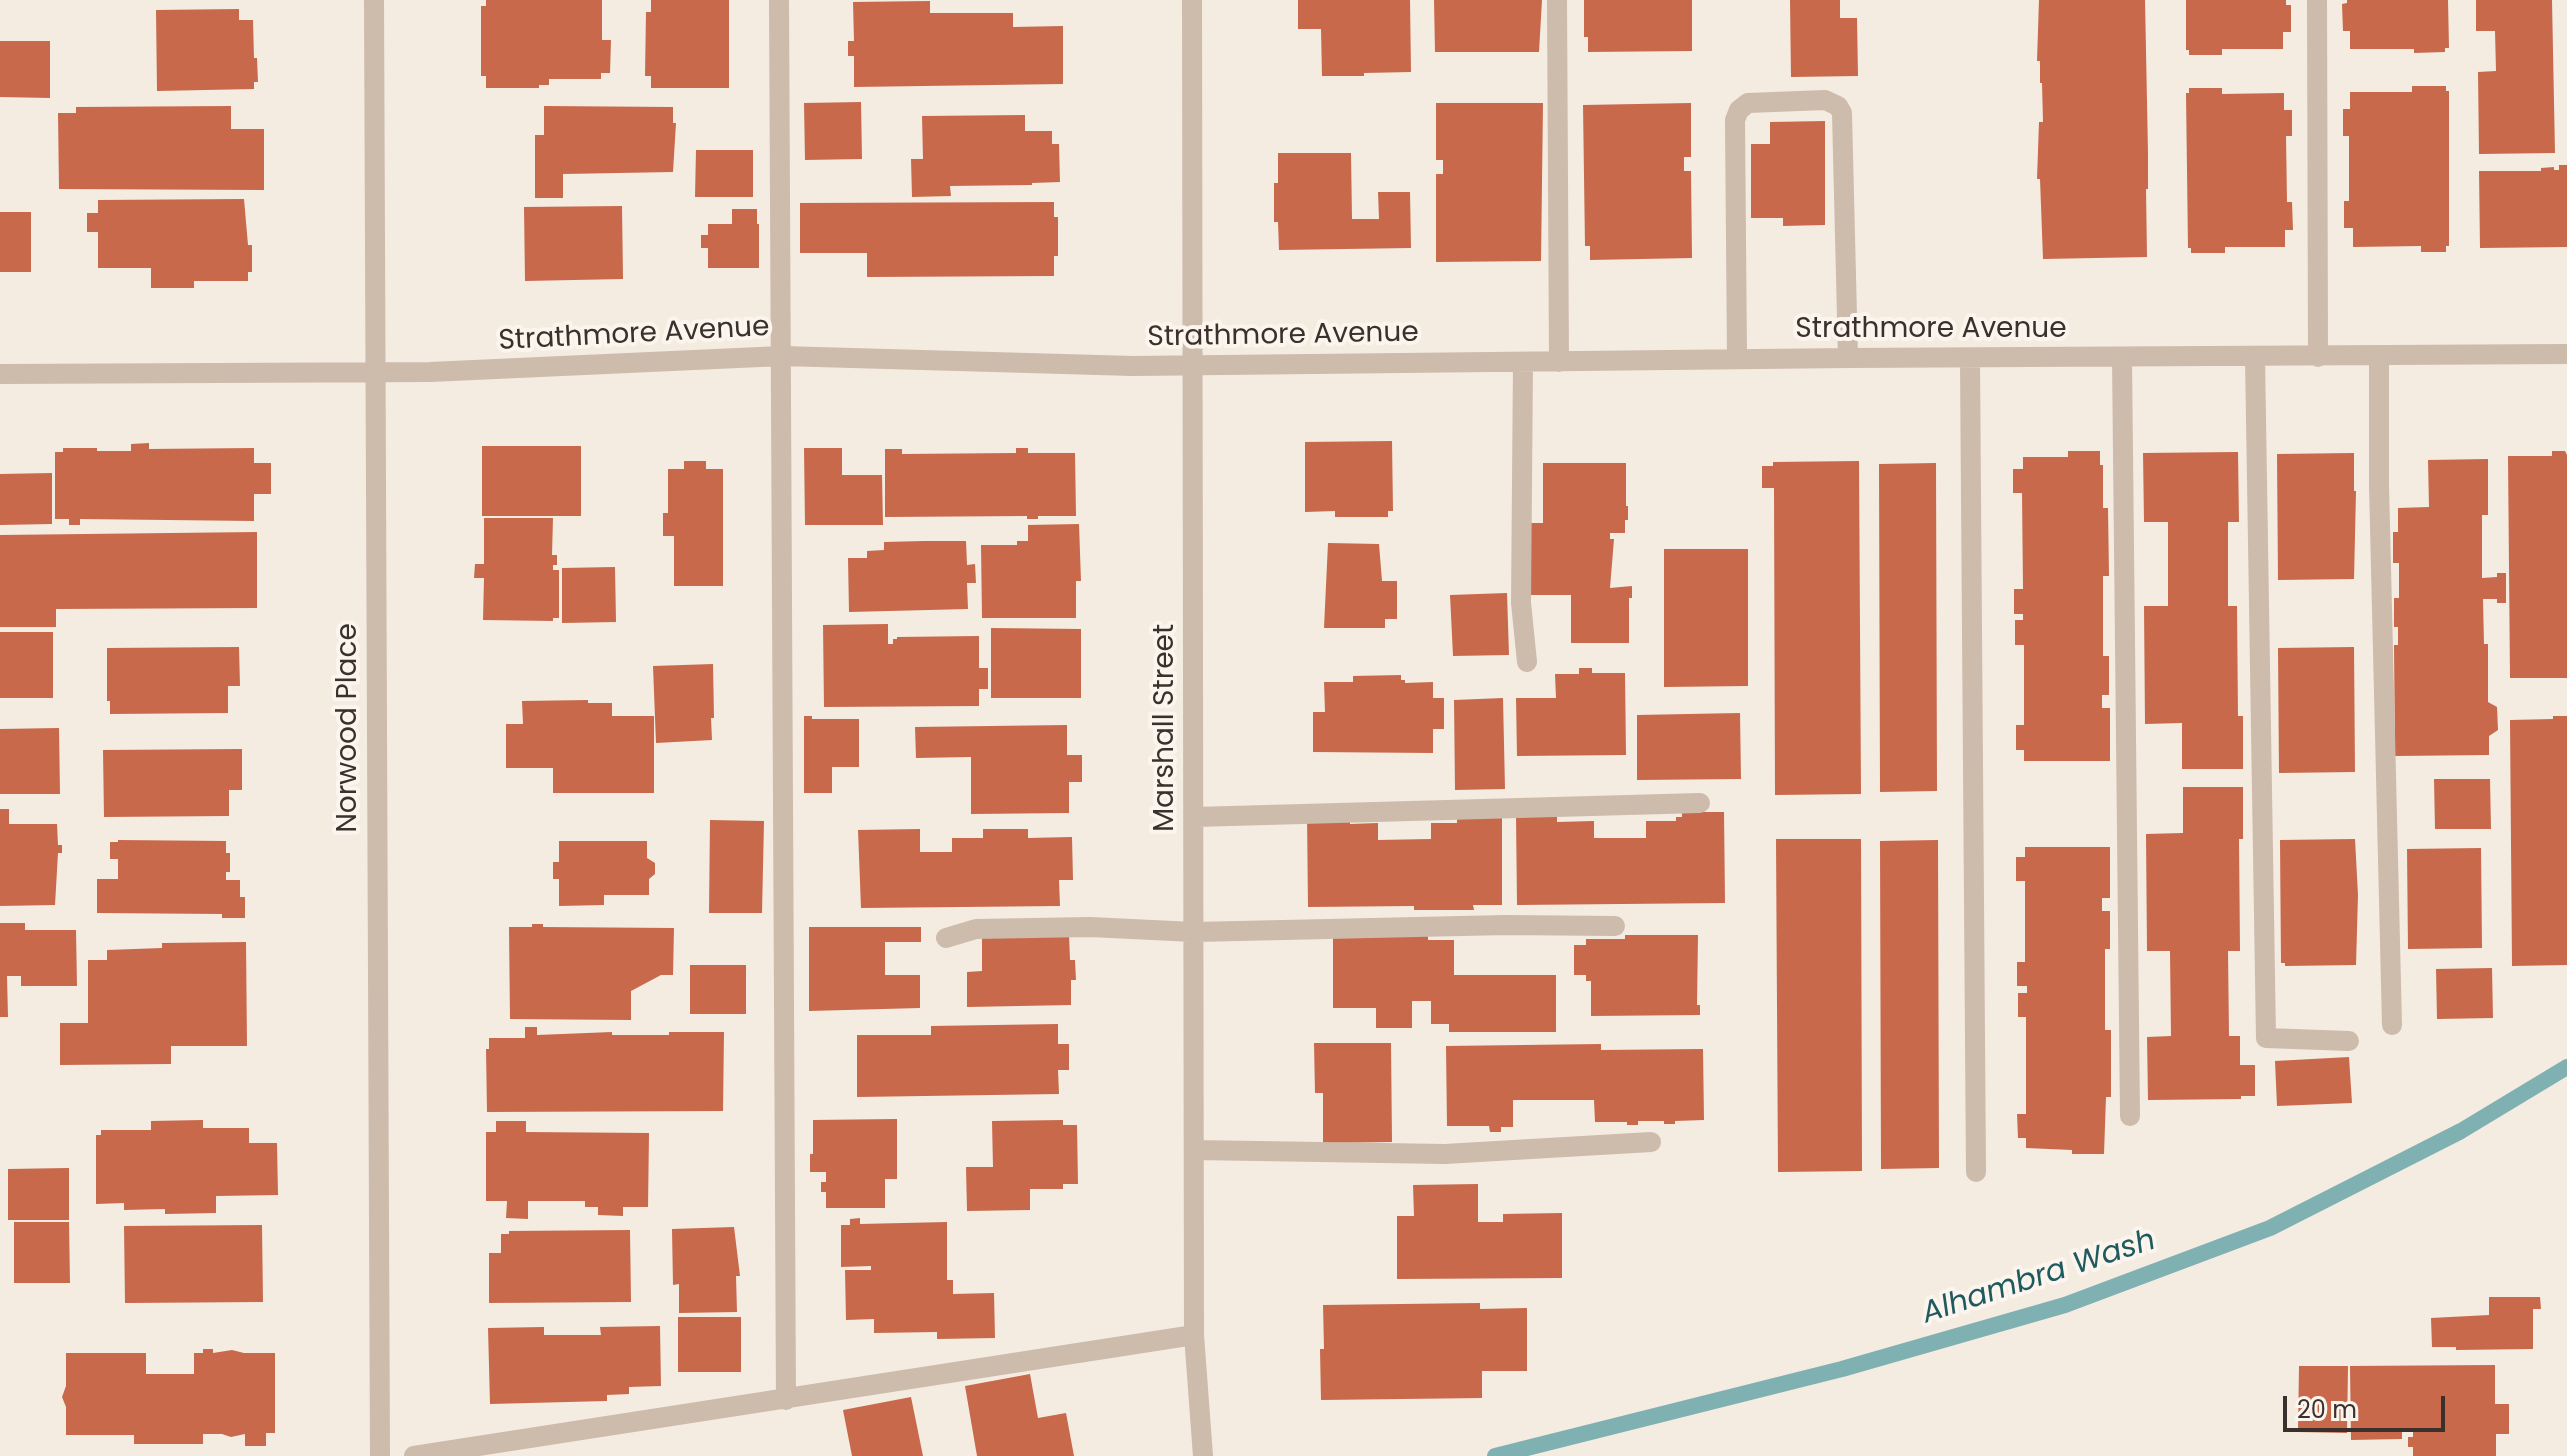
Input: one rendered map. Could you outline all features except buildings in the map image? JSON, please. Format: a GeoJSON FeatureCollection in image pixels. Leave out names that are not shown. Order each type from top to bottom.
{"type":"FeatureCollection","features":[{"type":"Feature","properties":{"kind":"street","name":"Norwood Place"},"geometry":{"type":"LineString","coordinates":[[374,0],[380,1456]]}},
{"type":"Feature","properties":{"kind":"street"},"geometry":{"type":"LineString","coordinates":[[779,0],[786,1400]]}},
{"type":"Feature","properties":{"kind":"street","name":"Marshall Street"},"geometry":{"type":"LineString","coordinates":[[1192,0],[1194,1335],[1203,1456]]}},
{"type":"Feature","properties":{"kind":"street"},"geometry":{"type":"LineString","coordinates":[[1557,0],[1559,362]]}},
{"type":"Feature","properties":{"kind":"street"},"geometry":{"type":"LineString","coordinates":[[2317,0],[2318,357]]}},
{"type":"Feature","properties":{"kind":"street"},"geometry":{"type":"LineString","coordinates":[[1737,359],[1735,120],[1739,110],[1748,103],[1825,100],[1838,106],[1842,113],[1848,358]]}},
{"type":"Feature","properties":{"kind":"street","name":"Strathmore Avenue"},"geometry":{"type":"LineString","coordinates":[[0,374],[374,373],[782,356],[1133,366],[2567,354]]}},
{"type":"Feature","properties":{"kind":"street"},"geometry":{"type":"LineString","coordinates":[[2379,356],[2379,485],[2392,1025]]}},
{"type":"Feature","properties":{"kind":"street"},"geometry":{"type":"LineString","coordinates":[[2255,357],[2266,1038],[2349,1041]]}},
{"type":"Feature","properties":{"kind":"street"},"geometry":{"type":"LineString","coordinates":[[2122,358],[2130,1116]]}},
{"type":"Feature","properties":{"kind":"street"},"geometry":{"type":"LineString","coordinates":[[1970,359],[1976,1172]]}},
{"type":"Feature","properties":{"kind":"street"},"geometry":{"type":"LineString","coordinates":[[1523,362],[1521,603],[1527,662]]}},
{"type":"Feature","properties":{"kind":"street"},"geometry":{"type":"LineString","coordinates":[[1194,817],[1700,803]]}},
{"type":"Feature","properties":{"kind":"street"},"geometry":{"type":"LineString","coordinates":[[946,938],[976,929],[1090,927],[1194,932],[1506,925],[1615,926]]}},
{"type":"Feature","properties":{"kind":"street"},"geometry":{"type":"LineString","coordinates":[[1194,1150],[1445,1154],[1651,1142]]}},
{"type":"Feature","properties":{"kind":"street"},"geometry":{"type":"LineString","coordinates":[[414,1456],[1194,1335]]}},
{"type":"Feature","properties":{"kind":"waterway","name":"Alhambra Wash"},"geometry":{"type":"LineString","coordinates":[[1495,1456],[1842,1369],[2065,1305],[2270,1228],[2461,1131],[2567,1067]]}}]}
